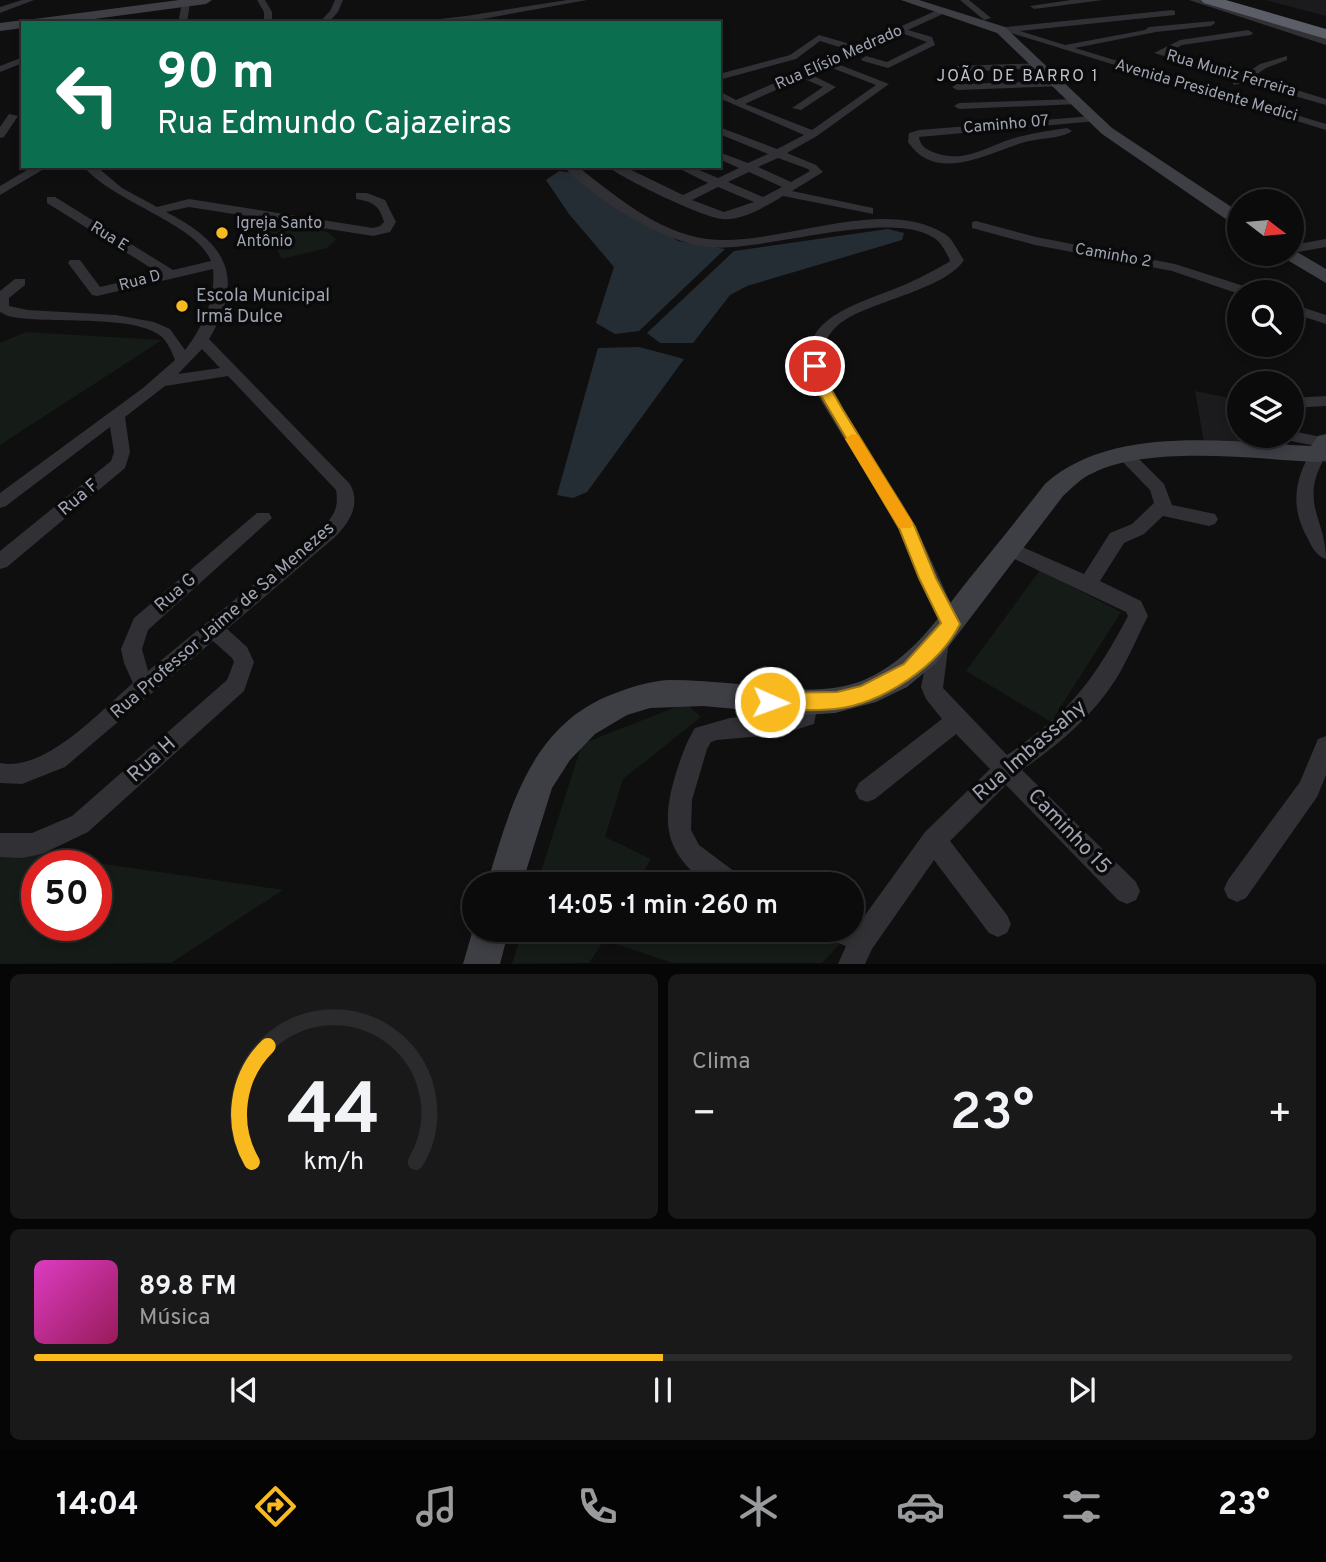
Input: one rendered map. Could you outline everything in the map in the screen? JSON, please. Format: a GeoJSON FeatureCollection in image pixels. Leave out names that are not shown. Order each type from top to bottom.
{"type":"FeatureCollection","features":[{"type":"Feature","properties":{"kind":"highway"},"geometry":{"type":"LineString","coordinates":[[1209,0],[1326,31]]}},
{"type":"Feature","properties":{"kind":"highway"},"geometry":{"type":"LineString","coordinates":[[1225,0],[1326,31]]}},
{"type":"Feature","properties":{"kind":"main road"},"geometry":{"type":"LineString","coordinates":[[60,21],[100,18],[206,0]]}},
{"type":"Feature","properties":{"kind":"main road"},"geometry":{"type":"LineString","coordinates":[[907,0],[1004,30],[1093,119],[1149,161],[1227,212]]}},
{"type":"Feature","properties":{"kind":"main road"},"geometry":{"type":"LineString","coordinates":[[0,27],[21,24]]}},
{"type":"Feature","properties":{"kind":"main road"},"geometry":{"type":"LineString","coordinates":[[1304,261],[1326,277]]}},
{"type":"Feature","properties":{"kind":"main road"},"geometry":{"type":"LineString","coordinates":[[508,872],[535,792],[548,765],[572,736],[611,709],[666,693],[807,703],[852,697],[911,670],[946,631],[1054,490],[1072,474],[1090,465],[1125,455],[1181,451],[1324,449]]}},
{"type":"Feature","properties":{"kind":"main road"},"geometry":{"type":"LineString","coordinates":[[481,964],[487,942]]}},
{"type":"Feature","properties":{"kind":"street"},"geometry":{"type":"LineString","coordinates":[[0,10],[30,0]]}},
{"type":"Feature","properties":{"kind":"street"},"geometry":{"type":"LineString","coordinates":[[261,0],[268,12],[268,21]]}},
{"type":"Feature","properties":{"kind":"street"},"geometry":{"type":"LineString","coordinates":[[325,21],[334,12],[339,0]]}},
{"type":"Feature","properties":{"kind":"street"},"geometry":{"type":"LineString","coordinates":[[437,21],[466,19],[583,0]]}},
{"type":"Feature","properties":{"kind":"street"},"geometry":{"type":"LineString","coordinates":[[964,0],[986,18]]}},
{"type":"Feature","properties":{"kind":"street"},"geometry":{"type":"LineString","coordinates":[[1034,6],[1099,0]]}},
{"type":"Feature","properties":{"kind":"street"},"geometry":{"type":"LineString","coordinates":[[1193,0],[1326,42]]}},
{"type":"Feature","properties":{"kind":"street"},"geometry":{"type":"LineString","coordinates":[[182,21],[186,2]]}},
{"type":"Feature","properties":{"kind":"street"},"geometry":{"type":"LineString","coordinates":[[1055,2],[1082,22]]}},
{"type":"Feature","properties":{"kind":"street","name":"Rua Elísio Medrado"},"geometry":{"type":"LineString","coordinates":[[721,106],[802,74],[900,30],[947,13],[973,8]]}},
{"type":"Feature","properties":{"kind":"street"},"geometry":{"type":"LineString","coordinates":[[1004,30],[1172,13]]}},
{"type":"Feature","properties":{"kind":"street"},"geometry":{"type":"LineString","coordinates":[[1121,19],[1180,43],[1248,33]]}},
{"type":"Feature","properties":{"kind":"street"},"geometry":{"type":"LineString","coordinates":[[1062,47],[1212,23]]}},
{"type":"Feature","properties":{"kind":"street"},"geometry":{"type":"LineString","coordinates":[[866,59],[888,65],[932,43],[929,39],[900,30]]}},
{"type":"Feature","properties":{"kind":"street","name":"Avenida Presidente Medici"},"geometry":{"type":"LineString","coordinates":[[1004,30],[1326,127]]}},
{"type":"Feature","properties":{"kind":"street"},"geometry":{"type":"LineString","coordinates":[[721,77],[763,67],[799,54],[816,39],[825,39],[857,49]]}},
{"type":"Feature","properties":{"kind":"street","name":"Rua Muniz Ferreira"},"geometry":{"type":"LineString","coordinates":[[1180,43],[1159,53],[1323,100]]}},
{"type":"Feature","properties":{"kind":"street"},"geometry":{"type":"LineString","coordinates":[[1221,96],[1263,66],[1284,58]]}},
{"type":"Feature","properties":{"kind":"street"},"geometry":{"type":"LineString","coordinates":[[0,69],[21,61]]}},
{"type":"Feature","properties":{"kind":"street"},"geometry":{"type":"LineString","coordinates":[[682,200],[813,134],[884,84],[827,63]]}},
{"type":"Feature","properties":{"kind":"street"},"geometry":{"type":"LineString","coordinates":[[957,69],[1041,66]]}},
{"type":"Feature","properties":{"kind":"street"},"geometry":{"type":"LineString","coordinates":[[797,108],[828,89],[830,85],[802,74]]}},
{"type":"Feature","properties":{"kind":"street"},"geometry":{"type":"LineString","coordinates":[[957,87],[1058,84]]}},
{"type":"Feature","properties":{"kind":"street"},"geometry":{"type":"LineString","coordinates":[[721,95],[733,103],[813,134]]}},
{"type":"Feature","properties":{"kind":"street"},"geometry":{"type":"LineString","coordinates":[[959,106],[1076,102]]}},
{"type":"Feature","properties":{"kind":"street"},"geometry":{"type":"LineString","coordinates":[[0,135],[13,116]]}},
{"type":"Feature","properties":{"kind":"street","name":"Caminho 07"},"geometry":{"type":"LineString","coordinates":[[1067,131],[1014,142],[974,158],[961,160],[924,152],[913,144],[913,135],[919,133],[1093,119]]}},
{"type":"Feature","properties":{"kind":"street"},"geometry":{"type":"LineString","coordinates":[[617,168],[682,200],[724,216],[741,213],[817,171],[721,131]]}},
{"type":"Feature","properties":{"kind":"street"},"geometry":{"type":"LineString","coordinates":[[721,156],[786,189],[869,211]]}},
{"type":"Feature","properties":{"kind":"street"},"geometry":{"type":"LineString","coordinates":[[0,191],[40,168]]}},
{"type":"Feature","properties":{"kind":"street"},"geometry":{"type":"LineString","coordinates":[[0,502],[117,415],[183,360],[201,340],[220,287],[219,263],[199,238],[103,181],[91,168]]}},
{"type":"Feature","properties":{"kind":"street"},"geometry":{"type":"LineString","coordinates":[[572,168],[649,221],[709,243],[737,244],[852,226],[892,223],[922,229],[949,246],[957,260],[954,265],[908,289],[855,310],[825,328],[818,340],[815,366],[835,410],[907,527],[946,631]]}},
{"type":"Feature","properties":{"kind":"street"},"geometry":{"type":"LineString","coordinates":[[684,168],[763,202]]}},
{"type":"Feature","properties":{"kind":"street"},"geometry":{"type":"LineString","coordinates":[[156,211],[189,203],[373,232],[385,229],[390,222],[385,204],[360,195]]}},
{"type":"Feature","properties":{"kind":"street","name":"Rua E"},"geometry":{"type":"LineString","coordinates":[[51,200],[168,273]]}},
{"type":"Feature","properties":{"kind":"street","name":"Caminho 2"},"geometry":{"type":"LineString","coordinates":[[976,225],[1035,241],[1175,268],[1227,285]]}},
{"type":"Feature","properties":{"kind":"street"},"geometry":{"type":"LineString","coordinates":[[1304,249],[1326,243]]}},
{"type":"Feature","properties":{"kind":"street","name":"Rua D"},"geometry":{"type":"LineString","coordinates":[[75,263],[97,292],[219,263]]}},
{"type":"Feature","properties":{"kind":"street"},"geometry":{"type":"LineString","coordinates":[[20,282],[2,296],[0,303],[6,316],[115,320],[156,327],[171,338],[183,360]]}},
{"type":"Feature","properties":{"kind":"street"},"geometry":{"type":"LineString","coordinates":[[1304,312],[1326,320]]}},
{"type":"Feature","properties":{"kind":"street","name":"Rua Professor Jaime de Sa Menezes"},"geometry":{"type":"LineString","coordinates":[[0,773],[26,773],[57,760],[337,525],[345,513],[348,500],[344,488],[201,340]]}},
{"type":"Feature","properties":{"kind":"street"},"geometry":{"type":"LineString","coordinates":[[158,383],[230,370]]}},
{"type":"Feature","properties":{"kind":"street"},"geometry":{"type":"LineString","coordinates":[[1304,402],[1326,401]]}},
{"type":"Feature","properties":{"kind":"street","name":"Rua F"},"geometry":{"type":"LineString","coordinates":[[0,562],[119,464],[122,452],[117,415]]}},
{"type":"Feature","properties":{"kind":"street"},"geometry":{"type":"LineString","coordinates":[[1304,441],[1324,449],[1304,478],[1304,504],[1308,521],[1326,552]]}},
{"type":"Feature","properties":{"kind":"street"},"geometry":{"type":"LineString","coordinates":[[1088,584],[1113,542],[1138,529],[1161,509],[1163,499],[1158,488],[1125,455]]}},
{"type":"Feature","properties":{"kind":"street"},"geometry":{"type":"LineString","coordinates":[[1161,509],[1209,519]]}},
{"type":"Feature","properties":{"kind":"street","name":"Rua G"},"geometry":{"type":"LineString","coordinates":[[146,686],[130,654],[132,640],[141,624],[263,518]]}},
{"type":"Feature","properties":{"kind":"street","name":"Rua Imbassahy"},"geometry":{"type":"LineString","coordinates":[[864,939],[934,839],[1007,768],[1044,744],[1079,712],[1109,672],[1139,616],[1129,603],[1010,549]]}},
{"type":"Feature","properties":{"kind":"street","name":"Rua H"},"geometry":{"type":"LineString","coordinates":[[0,845],[26,846],[51,840],[80,824],[236,685],[244,662],[240,653],[214,629]]}},
{"type":"Feature","properties":{"kind":"street","name":"Caminho 15"},"geometry":{"type":"LineString","coordinates":[[946,631],[932,687],[957,720],[1127,891]]}},
{"type":"Feature","properties":{"kind":"street"},"geometry":{"type":"LineString","coordinates":[[711,872],[699,864],[681,841],[677,817],[680,797],[695,748],[703,735],[727,726],[797,722],[806,717],[807,703]]}},
{"type":"Feature","properties":{"kind":"street"},"geometry":{"type":"LineString","coordinates":[[867,791],[957,720]]}},
{"type":"Feature","properties":{"kind":"street"},"geometry":{"type":"LineString","coordinates":[[1237,889],[1309,789],[1326,746]]}},
{"type":"Feature","properties":{"kind":"street"},"geometry":{"type":"LineString","coordinates":[[934,839],[999,924]]}},
{"type":"Feature","properties":{"kind":"street","name":"Rua Imbassahy"},"geometry":{"type":"LineString","coordinates":[[851,964],[862,942]]}},
{"type":"Feature","properties":{"kind":"shaded area"},"geometry":{"type":"Polygon","coordinates":[[[1265,0],[1326,0],[1326,16],[1265,0]]]}},
{"type":"Feature","properties":{"kind":"shaded area"},"geometry":{"type":"Polygon","coordinates":[[[559,171],[574,173],[678,241],[725,249],[639,331],[615,334],[596,323],[614,267],[569,214],[546,180],[559,171]]]}},
{"type":"Feature","properties":{"kind":"shaded area"},"geometry":{"type":"Polygon","coordinates":[[[278,222],[327,232],[336,239],[327,248],[282,259],[276,248],[270,247],[266,226],[278,222]]]}},
{"type":"Feature","properties":{"kind":"shaded area"},"geometry":{"type":"Polygon","coordinates":[[[888,229],[904,233],[902,240],[747,286],[730,295],[693,343],[660,343],[647,333],[734,251],[888,229]]]}},
{"type":"Feature","properties":{"kind":"shaded area"},"geometry":{"type":"Polygon","coordinates":[[[25,332],[162,340],[0,445],[0,343],[25,332]]]}},
{"type":"Feature","properties":{"kind":"shaded area"},"geometry":{"type":"Polygon","coordinates":[[[639,347],[684,359],[587,492],[573,498],[557,495],[598,348],[639,347]]]}},
{"type":"Feature","properties":{"kind":"shaded area"},"geometry":{"type":"Polygon","coordinates":[[[1195,391],[1227,398],[1227,444],[1204,443],[1195,391]]]}},
{"type":"Feature","properties":{"kind":"shaded area"},"geometry":{"type":"Polygon","coordinates":[[[1040,570],[1121,612],[1051,722],[966,671],[1040,570]]]}},
{"type":"Feature","properties":{"kind":"shaded area"},"geometry":{"type":"Polygon","coordinates":[[[686,703],[701,717],[623,779],[605,837],[651,859],[643,872],[541,872],[582,744],[686,703]]]}},
{"type":"Feature","properties":{"kind":"shaded area"},"geometry":{"type":"Polygon","coordinates":[[[0,849],[21,852],[21,941],[112,941],[112,865],[283,890],[171,963],[0,964],[0,849]]]}},
{"type":"Feature","properties":{"kind":"shaded area"},"geometry":{"type":"Polygon","coordinates":[[[519,942],[603,942],[589,963],[512,964],[519,942]]]}},
{"type":"Feature","properties":{"kind":"shaded area"},"geometry":{"type":"Polygon","coordinates":[[[610,942],[842,942],[822,963],[673,963],[610,942]]]}},
{"type":"Feature","properties":{"kind":"slow traffic"},"geometry":{"type":"LineString","coordinates":[[852,439],[905,524]]}},
{"type":"Feature","properties":{"kind":"place","name":"Igreja Santo Antônio"},"geometry":{"type":"Point","coordinates":[222,233]}},
{"type":"Feature","properties":{"kind":"place","name":"Escola Municipal Irmã Dulce"},"geometry":{"type":"Point","coordinates":[182,306]}},
{"type":"Feature","properties":{"kind":"district","name":"JOÃO DE BARRO 1"},"geometry":{"type":"Point","coordinates":[1018,77]}},
{"type":"Feature","properties":{"kind":"route"},"geometry":{"type":"LineString","coordinates":[[770,702],[837,701],[865,693],[911,670],[951,624],[927,578],[907,527],[835,410],[815,366]]}}]}
